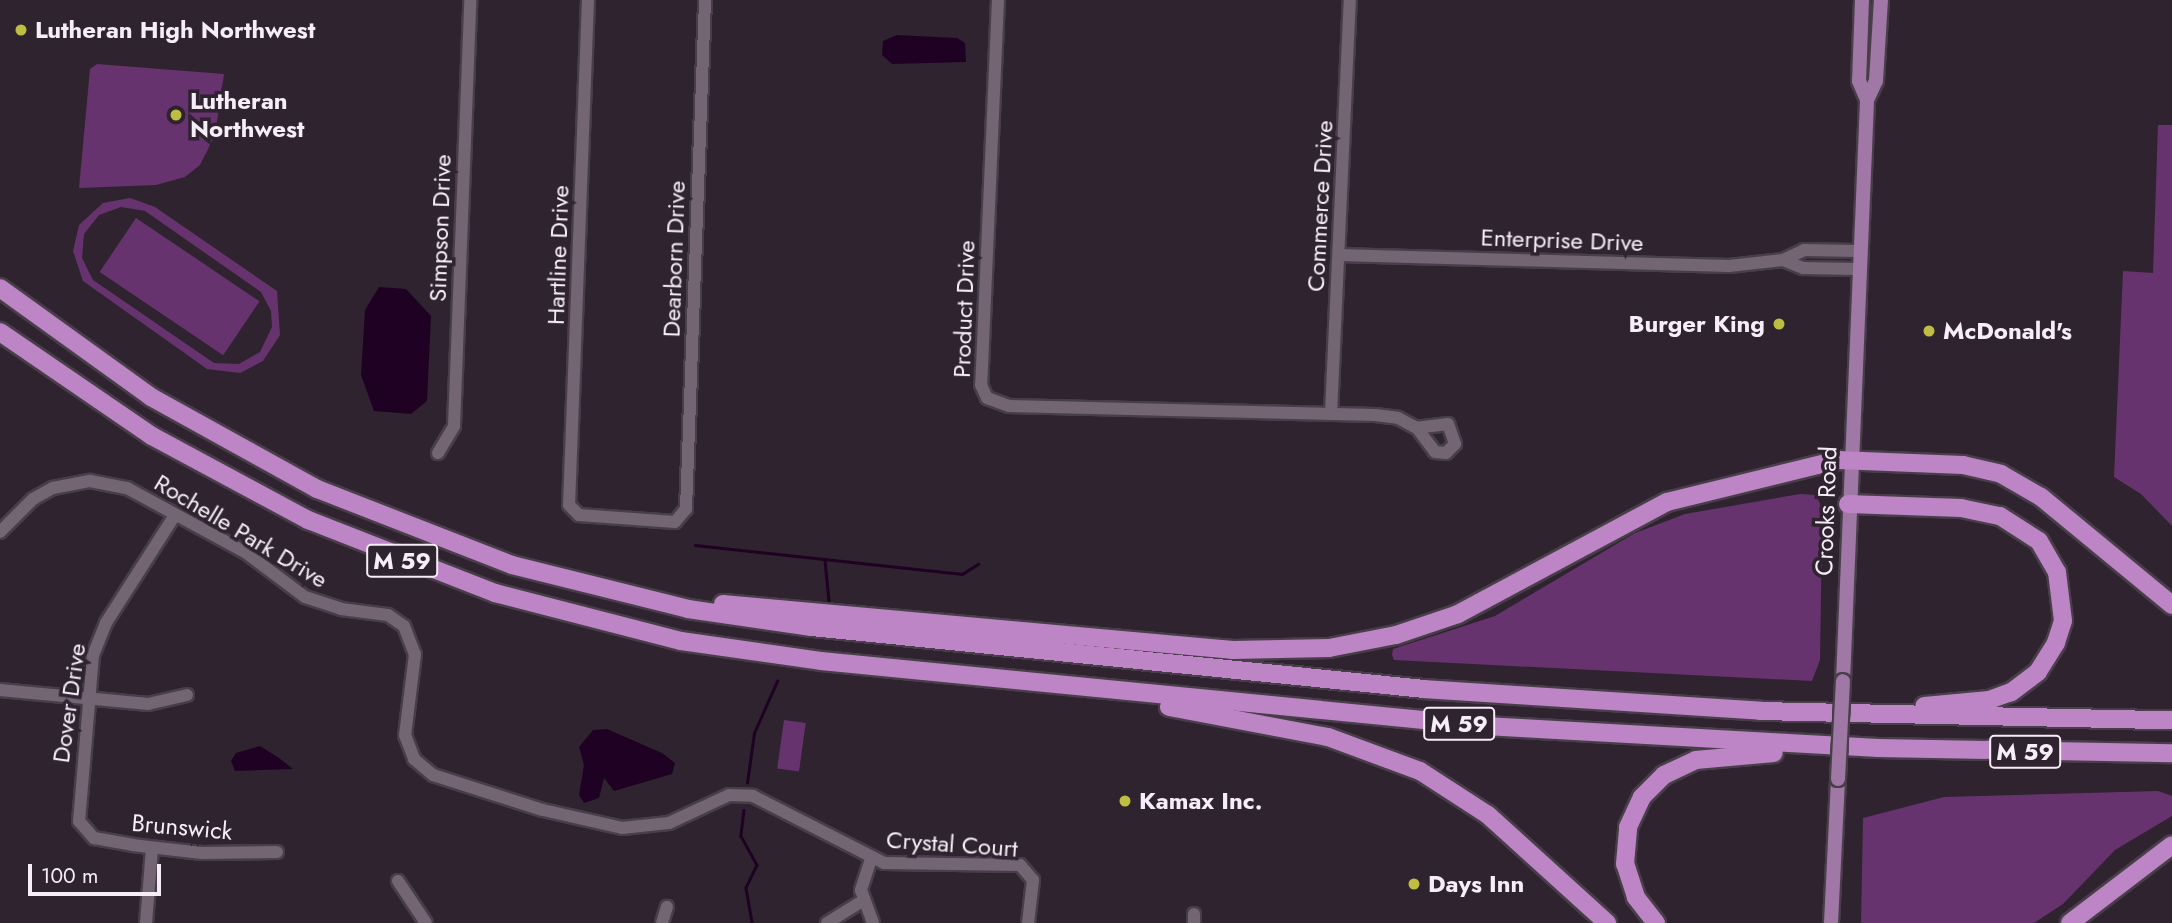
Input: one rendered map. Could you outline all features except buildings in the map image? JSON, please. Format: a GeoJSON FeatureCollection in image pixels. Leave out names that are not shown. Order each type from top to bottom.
{"type":"FeatureCollection","features":[{"type":"Feature","properties":{"kind":"highway","name":"M 59"},"geometry":{"type":"LineString","coordinates":[[0,288],[114,373],[265,463],[451,544],[606,591],[785,624],[1249,673],[1517,695],[1817,713],[2172,720]]}},
{"type":"Feature","properties":{"kind":"highway","name":"M 59"},"geometry":{"type":"LineString","coordinates":[[0,332],[102,405],[228,480],[347,537],[464,583],[582,619],[694,643],[1042,683],[1485,726],[1878,748],[2172,753]]}},
{"type":"Feature","properties":{"kind":"highway"},"geometry":{"type":"LineString","coordinates":[[606,591],[1184,646],[1264,651],[1329,648],[1396,635],[1458,614],[1667,502],[1818,463],[1850,461],[1963,466],[2001,474],[2041,497],[2172,606]]}},
{"type":"Feature","properties":{"kind":"highway"},"geometry":{"type":"LineString","coordinates":[[1817,713],[1958,704],[2000,697],[2021,687],[2045,663],[2063,621],[2063,596],[2052,561],[2039,541],[2011,521],[1961,508],[1848,504]]}},
{"type":"Feature","properties":{"kind":"highway"},"geometry":{"type":"LineString","coordinates":[[1042,683],[1304,731],[1385,756],[1436,780],[1488,815],[1607,923]]}},
{"type":"Feature","properties":{"kind":"highway"},"geometry":{"type":"LineString","coordinates":[[1656,923],[1631,886],[1626,838],[1637,805],[1664,775],[1709,757],[1878,748]]}},
{"type":"Feature","properties":{"kind":"highway"},"geometry":{"type":"LineString","coordinates":[[2070,923],[2172,845]]}},
{"type":"Feature","properties":{"kind":"main road","name":"Crooks Road"},"geometry":{"type":"LineString","coordinates":[[1862,0],[1859,81],[1867,100]]}},
{"type":"Feature","properties":{"kind":"main road","name":"Crooks Road"},"geometry":{"type":"LineString","coordinates":[[1831,923],[1867,100],[1876,82],[1881,0]]}},
{"type":"Feature","properties":{"kind":"street","name":"Simpson Drive"},"geometry":{"type":"LineString","coordinates":[[438,453],[454,426],[470,0]]}},
{"type":"Feature","properties":{"kind":"street","name":"Hartline Drive"},"geometry":{"type":"LineString","coordinates":[[588,0],[572,511],[675,522],[682,519]]}},
{"type":"Feature","properties":{"kind":"street","name":"Dearborn Drive"},"geometry":{"type":"LineString","coordinates":[[682,519],[705,0]]}},
{"type":"Feature","properties":{"kind":"street","name":"Product Drive"},"geometry":{"type":"LineString","coordinates":[[998,0],[981,385],[987,398],[1009,406],[1398,418],[1417,428]]}},
{"type":"Feature","properties":{"kind":"street","name":"Commerce Drive"},"geometry":{"type":"LineString","coordinates":[[1331,414],[1350,0]]}},
{"type":"Feature","properties":{"kind":"street","name":"Enterprise Drive"},"geometry":{"type":"LineString","coordinates":[[1339,255],[1698,266],[1783,260],[1804,250],[1859,251]]}},
{"type":"Feature","properties":{"kind":"street","name":"Enterprise Drive"},"geometry":{"type":"LineString","coordinates":[[1783,260],[1803,268],[1858,269]]}},
{"type":"Feature","properties":{"kind":"street","name":"Rochelle Park Drive"},"geometry":{"type":"LineString","coordinates":[[0,532],[43,493],[81,482],[127,488],[245,552],[305,597],[341,610],[388,615],[404,626],[415,654],[405,735],[414,759],[433,775],[543,810],[622,828],[669,824],[729,795],[753,796],[871,859]]}},
{"type":"Feature","properties":{"kind":"street","name":"Dover Drive"},"geometry":{"type":"LineString","coordinates":[[85,833],[78,814],[88,698],[99,638],[175,515]]}},
{"type":"Feature","properties":{"kind":"street"},"geometry":{"type":"LineString","coordinates":[[0,690],[156,704],[187,695]]}},
{"type":"Feature","properties":{"kind":"street","name":"Brunswick"},"geometry":{"type":"LineString","coordinates":[[85,833],[152,848],[277,852]]}},
{"type":"Feature","properties":{"kind":"street"},"geometry":{"type":"LineString","coordinates":[[146,923],[152,848]]}},
{"type":"Feature","properties":{"kind":"street"},"geometry":{"type":"LineString","coordinates":[[871,859],[862,879],[864,900],[873,923]]}},
{"type":"Feature","properties":{"kind":"street","name":"Crystal Court"},"geometry":{"type":"LineString","coordinates":[[871,859],[906,865],[1007,864],[1029,871],[1033,880],[1028,923]]}},
{"type":"Feature","properties":{"kind":"street"},"geometry":{"type":"LineString","coordinates":[[398,881],[424,922]]}},
{"type":"Feature","properties":{"kind":"street"},"geometry":{"type":"LineString","coordinates":[[827,923],[864,900]]}},
{"type":"Feature","properties":{"kind":"street"},"geometry":{"type":"LineString","coordinates":[[662,923],[667,907]]}},
{"type":"Feature","properties":{"kind":"shaded area"},"geometry":{"type":"Polygon","coordinates":[[[897,35],[957,38],[965,43],[966,62],[892,64],[882,55],[883,41],[897,35]]]}},
{"type":"Feature","properties":{"kind":"shaded area"},"geometry":{"type":"Polygon","coordinates":[[[97,64],[224,74],[215,135],[200,165],[185,177],[156,185],[79,188],[90,69],[97,64]]]}},
{"type":"Feature","properties":{"kind":"shaded area"},"geometry":{"type":"Polygon","coordinates":[[[2158,125],[2172,125],[2172,526],[2141,494],[2114,477],[2123,271],[2153,273],[2158,125]]]}},
{"type":"Feature","properties":{"kind":"shaded area"},"geometry":{"type":"Polygon","coordinates":[[[130,198],[155,207],[277,291],[280,335],[263,361],[240,373],[207,369],[83,281],[73,251],[79,225],[103,203],[130,198]],[[121,207],[99,215],[84,234],[82,258],[93,280],[214,363],[239,364],[260,352],[272,327],[271,311],[261,292],[145,211],[121,207]]]}},
{"type":"Feature","properties":{"kind":"shaded area"},"geometry":{"type":"Polygon","coordinates":[[[136,218],[260,301],[223,355],[100,272],[136,218]]]}},
{"type":"Feature","properties":{"kind":"shaded area"},"geometry":{"type":"Polygon","coordinates":[[[379,287],[406,289],[431,316],[427,401],[411,414],[374,411],[361,375],[365,310],[379,287]]]}},
{"type":"Feature","properties":{"kind":"shaded area"},"geometry":{"type":"Polygon","coordinates":[[[1800,494],[1815,495],[1820,503],[1822,529],[1820,660],[1812,681],[1394,660],[1393,649],[1495,616],[1635,533],[1685,514],[1800,494]]]}},
{"type":"Feature","properties":{"kind":"shaded area"},"geometry":{"type":"Polygon","coordinates":[[[784,720],[806,723],[799,772],[777,769],[784,720]]]}},
{"type":"Feature","properties":{"kind":"shaded area"},"geometry":{"type":"Polygon","coordinates":[[[607,729],[662,753],[675,763],[672,774],[614,791],[604,778],[599,798],[584,803],[579,795],[584,765],[579,747],[593,730],[607,729]]]}},
{"type":"Feature","properties":{"kind":"shaded area"},"geometry":{"type":"Polygon","coordinates":[[[260,746],[293,769],[235,771],[231,761],[236,753],[260,746]]]}},
{"type":"Feature","properties":{"kind":"shaded area"},"geometry":{"type":"Polygon","coordinates":[[[2158,791],[2172,796],[2172,816],[2115,850],[2063,904],[2034,923],[1861,923],[1863,818],[1944,797],[2158,791]]]}},
{"type":"Feature","properties":{"kind":"waterway"},"geometry":{"type":"LineString","coordinates":[[695,545],[962,574],[978,564]]}},
{"type":"Feature","properties":{"kind":"waterway"},"geometry":{"type":"LineString","coordinates":[[825,560],[829,601]]}},
{"type":"Feature","properties":{"kind":"waterway"},"geometry":{"type":"LineString","coordinates":[[747,783],[754,733],[777,681]]}},
{"type":"Feature","properties":{"kind":"waterway"},"geometry":{"type":"LineString","coordinates":[[744,810],[741,836],[757,865],[746,888],[752,923]]}},
{"type":"Feature","properties":{"kind":"place","name":"Lutheran High Northwest"},"geometry":{"type":"Point","coordinates":[21,30]}},
{"type":"Feature","properties":{"kind":"place","name":"Lutheran Northwest"},"geometry":{"type":"Point","coordinates":[176,115]}},
{"type":"Feature","properties":{"kind":"place","name":"Burger King"},"geometry":{"type":"Point","coordinates":[1779,324]}},
{"type":"Feature","properties":{"kind":"place","name":"McDonald's"},"geometry":{"type":"Point","coordinates":[1929,331]}},
{"type":"Feature","properties":{"kind":"place","name":"Kamax Inc."},"geometry":{"type":"Point","coordinates":[1125,801]}},
{"type":"Feature","properties":{"kind":"place","name":"Days Inn"},"geometry":{"type":"Point","coordinates":[1414,884]}}]}
